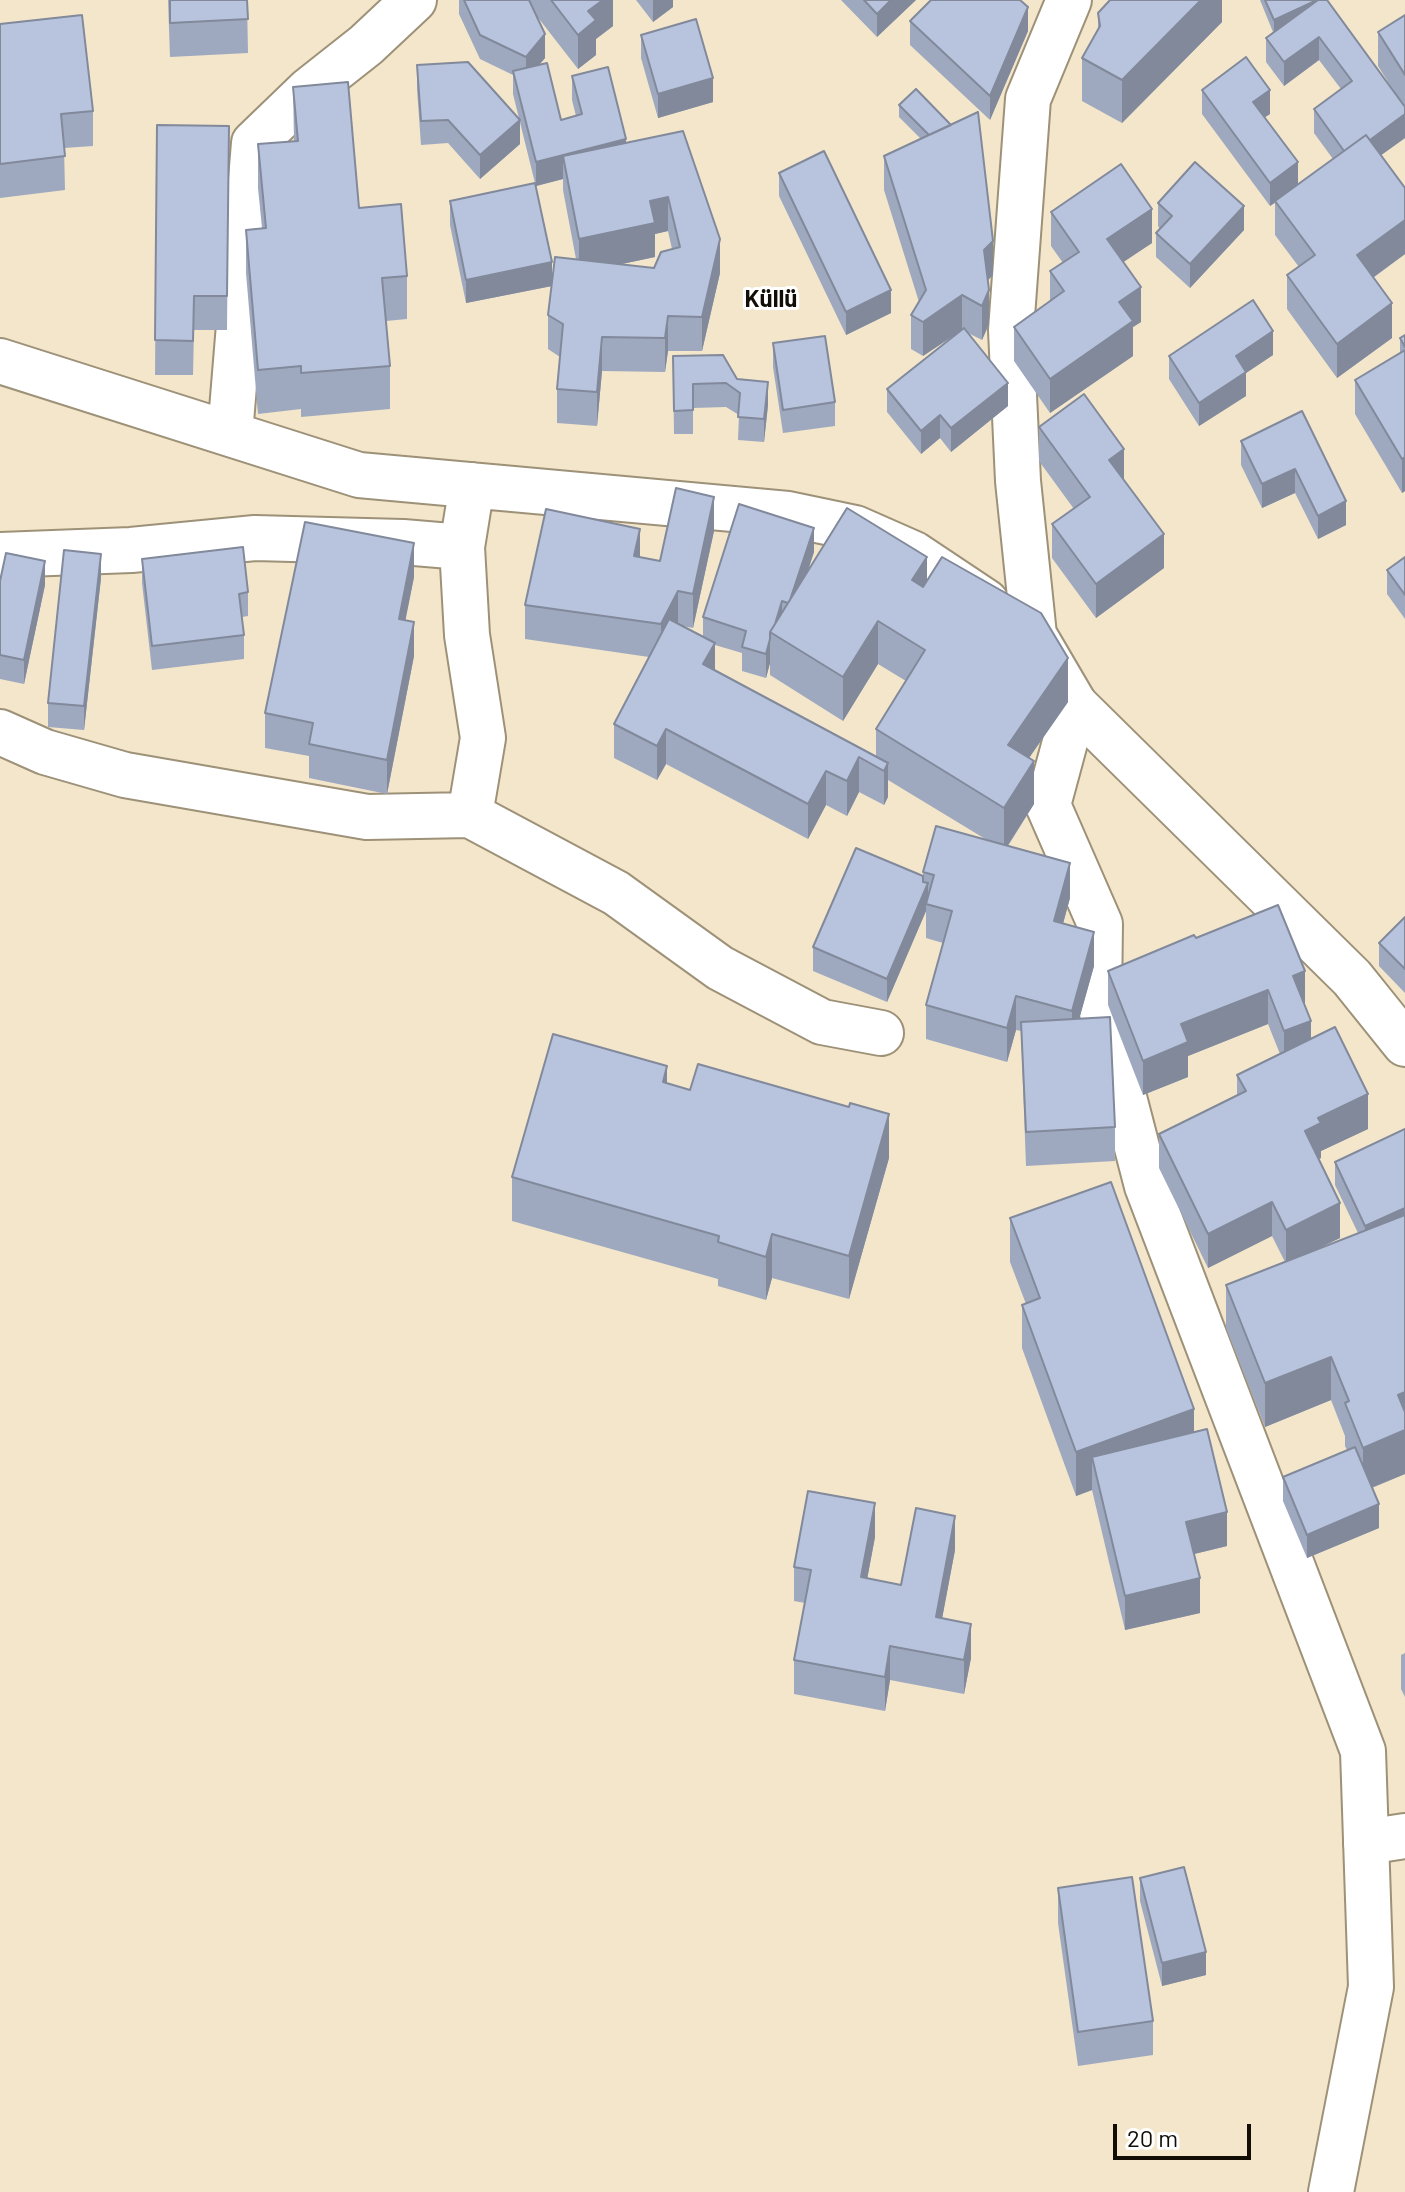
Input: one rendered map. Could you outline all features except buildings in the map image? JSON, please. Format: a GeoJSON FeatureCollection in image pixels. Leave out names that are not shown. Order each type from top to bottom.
{"type":"FeatureCollection","features":[{"type":"Feature","properties":{"kind":"street"},"geometry":{"type":"LineString","coordinates":[[230,434],[254,143],[309,90],[366,45],[414,0]]}},
{"type":"Feature","properties":{"kind":"street"},"geometry":{"type":"LineString","coordinates":[[1069,0],[1028,99],[1011,330],[1018,481],[1034,635],[1075,705],[1352,978],[1405,1044]]}},
{"type":"Feature","properties":{"kind":"street"},"geometry":{"type":"LineString","coordinates":[[0,361],[359,475],[788,514],[855,528],[914,554],[1034,635]]}},
{"type":"Feature","properties":{"kind":"street"},"geometry":{"type":"LineString","coordinates":[[470,815],[483,738],[467,635],[462,547],[472,485]]}},
{"type":"Feature","properties":{"kind":"street"},"geometry":{"type":"LineString","coordinates":[[0,555],[131,550],[255,538],[403,542],[462,547]]}},
{"type":"Feature","properties":{"kind":"street"},"geometry":{"type":"LineString","coordinates":[[1075,705],[1048,805],[1100,924],[1099,1001],[1147,1186],[1363,1751],[1386,1839],[1371,1987],[1331,2192]]}},
{"type":"Feature","properties":{"kind":"street"},"geometry":{"type":"LineString","coordinates":[[0,732],[45,752],[125,775],[367,817],[470,815],[616,893],[720,968],[822,1022],[881,1033]]}},
{"type":"Feature","properties":{"kind":"district","name":"Küllü"},"geometry":{"type":"Point","coordinates":[771,299]}}]}
